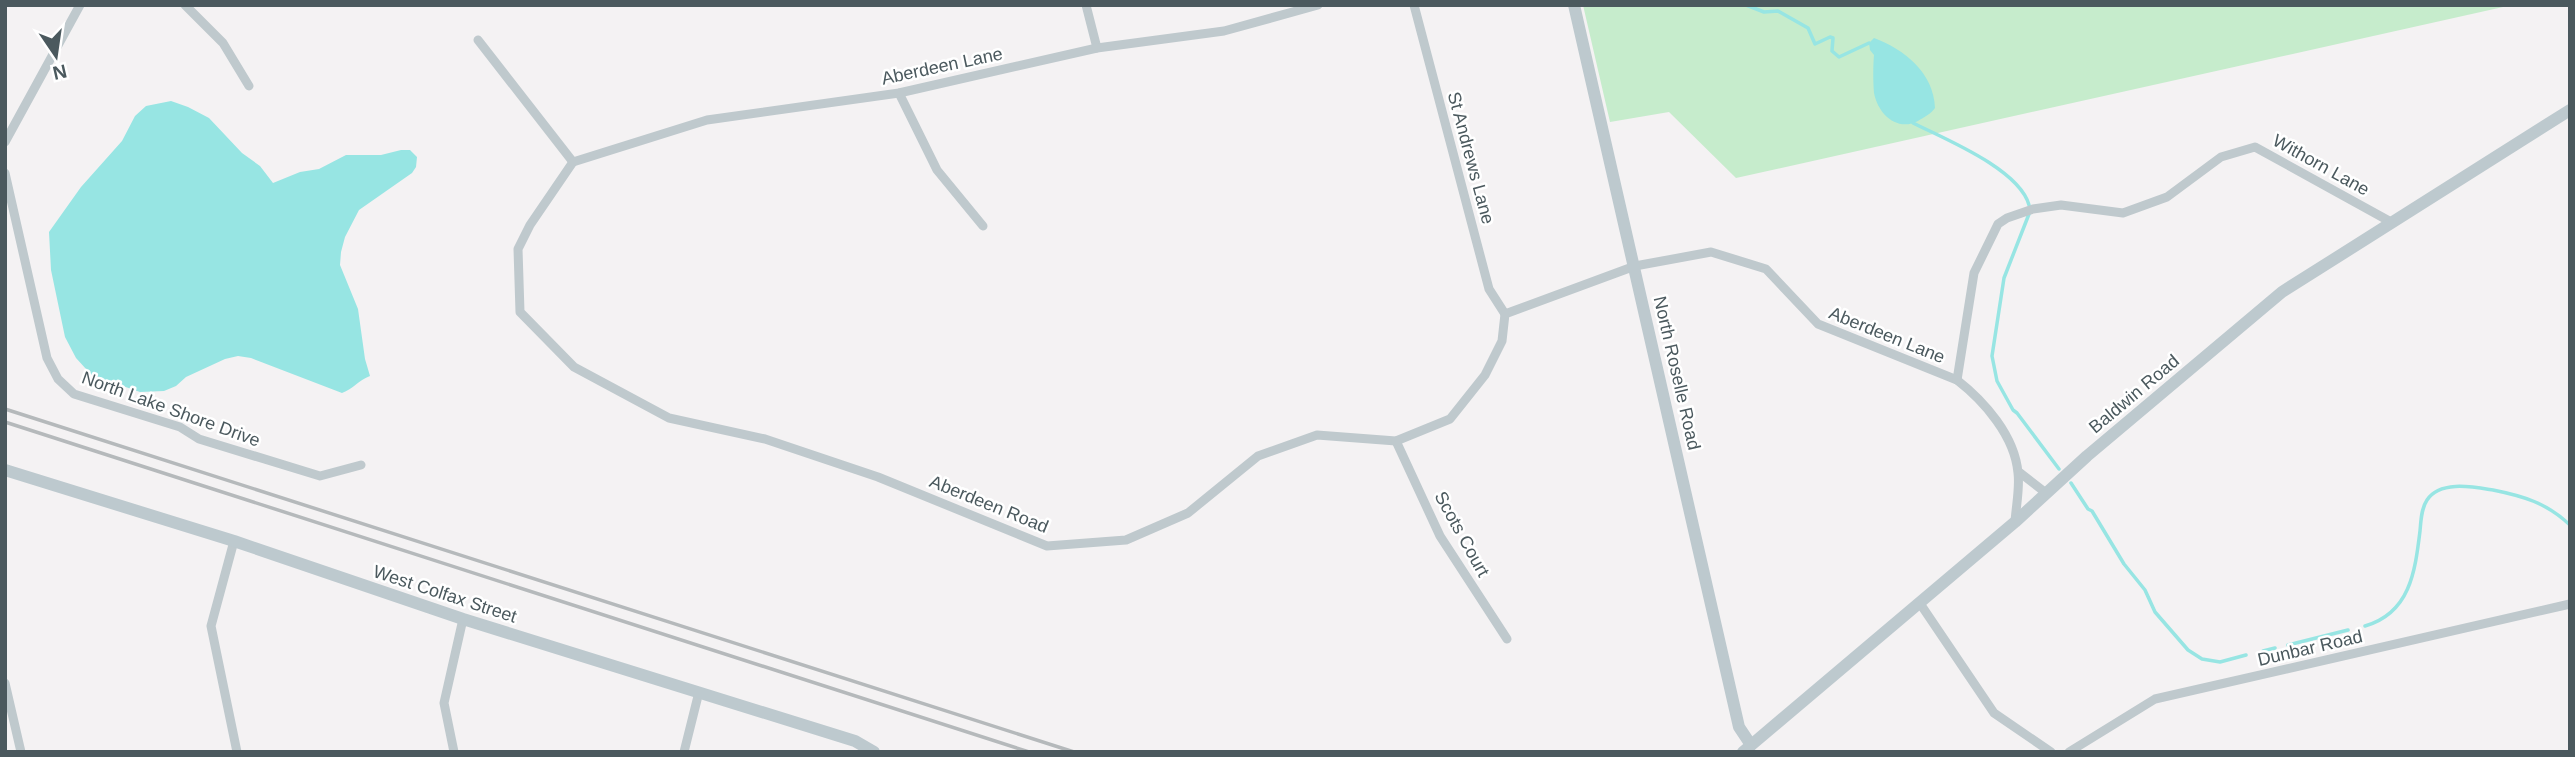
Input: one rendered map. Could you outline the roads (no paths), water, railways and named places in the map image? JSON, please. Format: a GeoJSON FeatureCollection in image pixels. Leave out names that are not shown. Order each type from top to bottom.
{"type":"FeatureCollection","features":[{"type":"Feature","properties":{"kind":"street"},"geometry":{"type":"LineString","coordinates":[[5,142],[80,5]]}},
{"type":"Feature","properties":{"kind":"street"},"geometry":{"type":"LineString","coordinates":[[185,5],[223,43],[249,86]]}},
{"type":"Feature","properties":{"kind":"street"},"geometry":{"type":"LineString","coordinates":[[1086,5],[1097,48]]}},
{"type":"Feature","properties":{"kind":"street","name":"Aberdeen Lane"},"geometry":{"type":"LineString","coordinates":[[573,162],[710,119],[899,93],[1097,48],[1224,31],[1318,5]]}},
{"type":"Feature","properties":{"kind":"street","name":"St Andrews Lane"},"geometry":{"type":"LineString","coordinates":[[1414,5],[1489,289],[1505,314]]}},
{"type":"Feature","properties":{"kind":"street","name":"North Roselle Road"},"geometry":{"type":"LineString","coordinates":[[1574,5],[1739,727],[1747,749]]}},
{"type":"Feature","properties":{"kind":"street"},"geometry":{"type":"LineString","coordinates":[[478,40],[573,162]]}},
{"type":"Feature","properties":{"kind":"street"},"geometry":{"type":"LineString","coordinates":[[899,93],[937,170],[983,226]]}},
{"type":"Feature","properties":{"kind":"street","name":"Baldwin Road"},"geometry":{"type":"LineString","coordinates":[[1747,749],[2282,292],[2570,110]]}},
{"type":"Feature","properties":{"kind":"street","name":"Withorn Lane"},"geometry":{"type":"LineString","coordinates":[[1957,380],[1974,273],[1998,224],[2007,218],[2034,209],[2062,205],[2123,213],[2167,197],[2221,158],[2255,147],[2390,222]]}},
{"type":"Feature","properties":{"kind":"street","name":"Aberdeen Road"},"geometry":{"type":"LineString","coordinates":[[573,162],[530,225],[518,249],[520,312],[574,367],[669,418],[765,439],[878,477],[1046,546],[1126,540],[1188,513],[1258,456],[1317,435],[1396,441],[1450,419],[1485,375],[1502,341],[1505,314]]}},
{"type":"Feature","properties":{"kind":"street","name":"North Lake Shore Drive"},"geometry":{"type":"LineString","coordinates":[[5,173],[47,358],[58,379],[74,394],[180,428],[200,439],[320,475],[361,465]]}},
{"type":"Feature","properties":{"kind":"street","name":"Aberdeen Lane"},"geometry":{"type":"LineString","coordinates":[[1634,266],[1711,252],[1766,269],[1818,324],[1957,380],[1994,414],[2012,450],[2018,472],[2015,522]]}},
{"type":"Feature","properties":{"kind":"street"},"geometry":{"type":"LineString","coordinates":[[1505,314],[1634,266]]}},
{"type":"Feature","properties":{"kind":"street","name":"Scots Court"},"geometry":{"type":"LineString","coordinates":[[1396,441],[1440,536],[1507,639]]}},
{"type":"Feature","properties":{"kind":"street","name":"West Colfax Street"},"geometry":{"type":"LineString","coordinates":[[5,470],[234,541],[463,619],[855,741],[874,752]]}},
{"type":"Feature","properties":{"kind":"street"},"geometry":{"type":"LineString","coordinates":[[2018,472],[2046,493]]}},
{"type":"Feature","properties":{"kind":"street"},"geometry":{"type":"LineString","coordinates":[[234,541],[211,626],[237,752]]}},
{"type":"Feature","properties":{"kind":"street"},"geometry":{"type":"LineString","coordinates":[[1919,601],[1994,713],[2051,752]]}},
{"type":"Feature","properties":{"kind":"street","name":"Dunbar Road"},"geometry":{"type":"LineString","coordinates":[[2069,752],[2155,699],[2570,604]]}},
{"type":"Feature","properties":{"kind":"street"},"geometry":{"type":"LineString","coordinates":[[454,752],[444,703],[463,619]]}},
{"type":"Feature","properties":{"kind":"street"},"geometry":{"type":"LineString","coordinates":[[5,683],[21,752]]}},
{"type":"Feature","properties":{"kind":"street"},"geometry":{"type":"LineString","coordinates":[[684,752],[699,692]]}},
{"type":"Feature","properties":{"kind":"water"},"geometry":{"type":"Polygon","coordinates":[[[1874,38],[1906,56],[1923,73],[1929,84],[1935,108],[1918,121],[1910,124],[1896,123],[1884,114],[1876,101],[1874,55],[1869,43],[1874,38]]]}},
{"type":"Feature","properties":{"kind":"water"},"geometry":{"type":"Polygon","coordinates":[[[171,101],[209,118],[242,153],[260,166],[273,183],[300,172],[319,169],[346,155],[381,155],[410,150],[417,157],[412,173],[359,210],[345,237],[341,252],[340,265],[358,309],[370,376],[342,393],[251,358],[238,356],[186,377],[176,386],[164,391],[140,392],[97,381],[76,358],[65,337],[51,270],[49,232],[81,187],[122,141],[135,116],[146,106],[171,101]]]}},
{"type":"Feature","properties":{"kind":"waterway"},"geometry":{"type":"LineString","coordinates":[[1746,5],[1764,12],[1778,11],[1808,28],[1815,44],[1833,38],[1832,51],[1839,57],[1869,43]]}},
{"type":"Feature","properties":{"kind":"waterway"},"geometry":{"type":"LineString","coordinates":[[1913,123],[1961,146],[1996,167],[2011,179],[2029,205]]}},
{"type":"Feature","properties":{"kind":"waterway"},"geometry":{"type":"LineString","coordinates":[[2029,214],[2004,278],[1992,356],[1997,381],[2013,410],[2059,469]]}},
{"type":"Feature","properties":{"kind":"waterway"},"geometry":{"type":"LineString","coordinates":[[2071,483],[2092,511],[2124,564],[2145,590],[2155,612],[2188,650],[2202,659],[2220,662],[2246,655]]}},
{"type":"Feature","properties":{"kind":"waterway"},"geometry":{"type":"LineString","coordinates":[[2365,626],[2392,611],[2408,589],[2416,561],[2424,507],[2427,500],[2440,490],[2458,486],[2514,495],[2543,506],[2570,525]]}},
{"type":"Feature","properties":{"kind":"waterway"},"geometry":{"type":"LineString","coordinates":[[2288,645],[2348,630]]}},
{"type":"Feature","properties":{"kind":"waterway"},"geometry":{"type":"LineString","coordinates":[[2263,651],[2275,648]]}},
{"type":"Feature","properties":{"kind":"railway"},"geometry":{"type":"LineString","coordinates":[[5,409],[1074,752]]}},
{"type":"Feature","properties":{"kind":"railway"},"geometry":{"type":"LineString","coordinates":[[5,422],[1029,752]]}}]}
